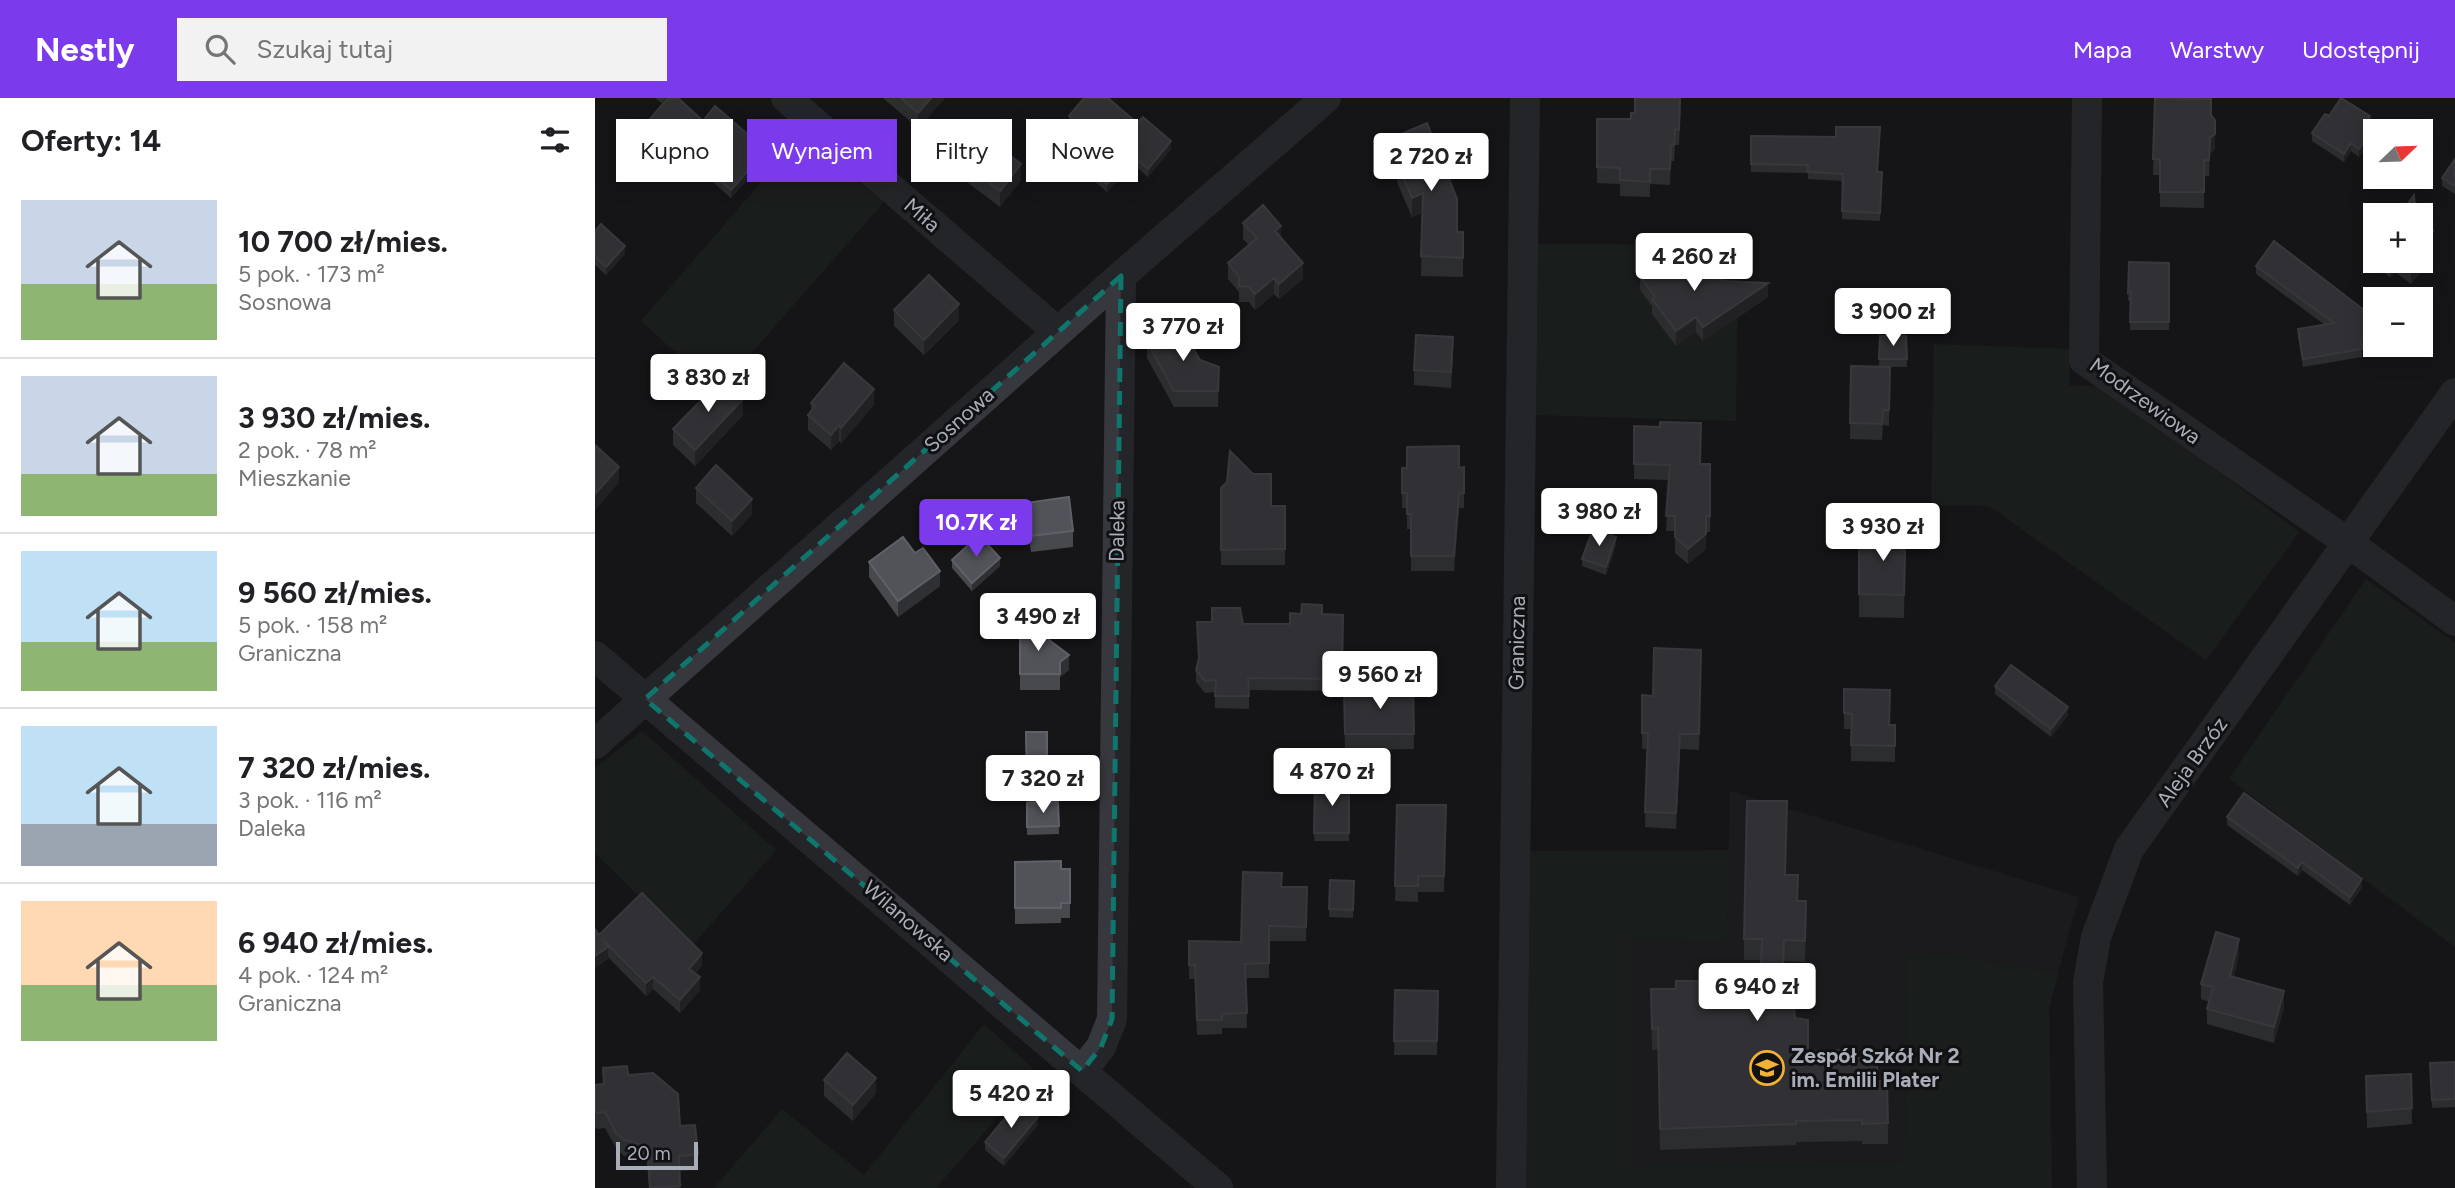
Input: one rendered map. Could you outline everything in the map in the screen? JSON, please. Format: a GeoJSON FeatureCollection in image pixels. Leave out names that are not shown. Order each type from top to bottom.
{"type":"FeatureCollection","features":[{"type":"Feature","properties":{"kind":"street","name":"Miła"},"geometry":{"type":"LineString","coordinates":[[786,98],[1058,332]]}},
{"type":"Feature","properties":{"kind":"street","name":"Sosnowa"},"geometry":{"type":"LineString","coordinates":[[595,744],[1121,276],[1326,98]]}},
{"type":"Feature","properties":{"kind":"street","name":"Graniczna"},"geometry":{"type":"LineString","coordinates":[[1511,1188],[1525,98]]}},
{"type":"Feature","properties":{"kind":"street","name":"Modrzewiowa"},"geometry":{"type":"LineString","coordinates":[[2087,98],[2084,360],[2350,544]]}},
{"type":"Feature","properties":{"kind":"street","name":"Daleka"},"geometry":{"type":"LineString","coordinates":[[1082,1071],[1101,1047],[1112,1018],[1121,276]]}},
{"type":"Feature","properties":{"kind":"street","name":"Aleja Brzóz"},"geometry":{"type":"LineString","coordinates":[[2092,1188],[2088,982],[2096,937],[2129,849],[2350,544],[2455,393]]}},
{"type":"Feature","properties":{"kind":"street"},"geometry":{"type":"LineString","coordinates":[[2350,544],[2455,621]]}},
{"type":"Feature","properties":{"kind":"street","name":"Wilanowska"},"geometry":{"type":"LineString","coordinates":[[595,656],[1218,1188]]}},
{"type":"Feature","properties":{"kind":"highlighted area"},"geometry":{"type":"Polygon","coordinates":[[[1121,276],[1112,1019],[1101,1047],[1082,1071],[645,699],[1121,276]]]}},
{"type":"Feature","properties":{"kind":"shaded area"},"geometry":{"type":"Polygon","coordinates":[[[761,182],[860,182],[884,202],[718,391],[641,321],[761,182]]]}},
{"type":"Feature","properties":{"kind":"shaded area"},"geometry":{"type":"Polygon","coordinates":[[[1538,244],[1738,245],[1736,421],[1533,415],[1538,244]]]}},
{"type":"Feature","properties":{"kind":"shaded area"},"geometry":{"type":"Polygon","coordinates":[[[1934,344],[2070,349],[2069,385],[2106,387],[2299,532],[2206,660],[1989,506],[1931,505],[1934,344]]]}},
{"type":"Feature","properties":{"kind":"shaded area"},"geometry":{"type":"Polygon","coordinates":[[[2366,579],[2455,643],[2455,947],[2229,779],[2366,579]]]}},
{"type":"Feature","properties":{"kind":"shaded area"},"geometry":{"type":"Polygon","coordinates":[[[642,731],[776,850],[691,947],[595,853],[595,768],[642,731]]]}},
{"type":"Feature","properties":{"kind":"shaded area","name":"Zespół Szkół Nr 2 im. Emilii Plater"},"geometry":{"type":"Polygon","coordinates":[[[1730,791],[2079,897],[2058,973],[1949,955],[1906,957],[1905,1163],[1628,1166],[1629,939],[1727,940],[1730,791]]]}},
{"type":"Feature","properties":{"kind":"shaded area"},"geometry":{"type":"Polygon","coordinates":[[[1729,850],[1727,941],[1629,939],[1629,1166],[1905,1163],[1906,957],[1949,955],[2058,973],[2049,1009],[2052,1188],[1524,1188],[1528,851],[1729,850]]]}},
{"type":"Feature","properties":{"kind":"shaded area"},"geometry":{"type":"Polygon","coordinates":[[[984,1024],[1037,1072],[936,1188],[714,1188],[782,1109],[864,1175],[984,1024]]]}},
{"type":"Feature","properties":{"kind":"building"},"geometry":{"type":"Polygon","coordinates":[[[668,98],[678,98],[701,119],[650,119],[668,98]]]}},
{"type":"Feature","properties":{"kind":"building"},"geometry":{"type":"Polygon","coordinates":[[[901,98],[931,98],[918,113],[901,98]]]}},
{"type":"Feature","properties":{"kind":"building"},"geometry":{"type":"Polygon","coordinates":[[[1084,98],[1108,98],[1132,119],[1072,119],[1069,116],[1084,98]]]}},
{"type":"Feature","properties":{"kind":"building"},"geometry":{"type":"Polygon","coordinates":[[[1635,98],[1680,98],[1679,130],[1675,129],[1674,145],[1671,146],[1670,169],[1650,169],[1650,182],[1620,180],[1620,168],[1597,167],[1597,119],[1631,119],[1631,113],[1635,113],[1635,98]]]}},
{"type":"Feature","properties":{"kind":"building"},"geometry":{"type":"Polygon","coordinates":[[[2155,98],[2211,99],[2215,134],[2210,138],[2209,160],[2204,160],[2204,192],[2160,192],[2160,160],[2153,159],[2155,98]]]}},
{"type":"Feature","properties":{"kind":"building"},"geometry":{"type":"Polygon","coordinates":[[[2341,98],[2370,116],[2368,119],[2363,119],[2363,143],[2359,149],[2351,143],[2344,154],[2312,133],[2325,114],[2329,116],[2341,98]]]}},
{"type":"Feature","properties":{"kind":"building"},"geometry":{"type":"Polygon","coordinates":[[[715,106],[730,119],[705,119],[715,106]]]}},
{"type":"Feature","properties":{"kind":"building"},"geometry":{"type":"Polygon","coordinates":[[[1143,117],[1171,141],[1148,169],[1138,160],[1138,122],[1143,117]]]}},
{"type":"Feature","properties":{"kind":"building"},"geometry":{"type":"Polygon","coordinates":[[[733,122],[747,134],[747,172],[731,190],[722,182],[733,182],[733,122]]]}},
{"type":"Feature","properties":{"kind":"building"},"geometry":{"type":"Polygon","coordinates":[[[1427,123],[1457,199],[1457,232],[1463,232],[1463,258],[1421,256],[1423,193],[1412,198],[1397,163],[1401,161],[1392,138],[1427,123]]]}},
{"type":"Feature","properties":{"kind":"building"},"geometry":{"type":"Polygon","coordinates":[[[1836,127],[1880,127],[1877,172],[1882,172],[1880,213],[1842,211],[1843,174],[1808,172],[1808,165],[1751,164],[1751,136],[1836,137],[1836,127]]]}},
{"type":"Feature","properties":{"kind":"building"},"geometry":{"type":"Polygon","coordinates":[[[1012,157],[1021,164],[1012,176],[1012,157]]]}},
{"type":"Feature","properties":{"kind":"building"},"geometry":{"type":"Polygon","coordinates":[[[2455,159],[2455,186],[2442,178],[2455,159]]]}},
{"type":"Feature","properties":{"kind":"building"},"geometry":{"type":"Polygon","coordinates":[[[988,182],[1007,182],[1000,191],[988,182]]]}},
{"type":"Feature","properties":{"kind":"building"},"geometry":{"type":"Polygon","coordinates":[[[1263,205],[1281,226],[1275,231],[1303,263],[1279,284],[1274,278],[1255,294],[1249,287],[1239,286],[1239,277],[1228,263],[1257,238],[1243,223],[1263,205]]]}},
{"type":"Feature","properties":{"kind":"building"},"geometry":{"type":"Polygon","coordinates":[[[601,224],[625,246],[606,267],[595,257],[595,231],[601,224]]]}},
{"type":"Feature","properties":{"kind":"building"},"geometry":{"type":"Polygon","coordinates":[[[2274,241],[2363,309],[2362,349],[2303,359],[2298,329],[2334,323],[2256,266],[2274,241]]]}},
{"type":"Feature","properties":{"kind":"building"},"geometry":{"type":"Polygon","coordinates":[[[1671,255],[1687,277],[1710,261],[1724,281],[1768,283],[1703,327],[1696,317],[1676,331],[1652,299],[1655,297],[1640,276],[1671,255]]]}},
{"type":"Feature","properties":{"kind":"building"},"geometry":{"type":"Polygon","coordinates":[[[2129,262],[2169,263],[2169,322],[2130,322],[2129,262]]]}},
{"type":"Feature","properties":{"kind":"building"},"geometry":{"type":"Polygon","coordinates":[[[929,275],[959,304],[924,340],[894,310],[929,275]]]}},
{"type":"Feature","properties":{"kind":"building"},"geometry":{"type":"Polygon","coordinates":[[[1178,323],[1200,360],[1219,367],[1218,391],[1174,391],[1147,342],[1178,323]]]}},
{"type":"Feature","properties":{"kind":"building"},"geometry":{"type":"Polygon","coordinates":[[[1416,335],[1453,337],[1451,372],[1414,370],[1416,335]]]}},
{"type":"Feature","properties":{"kind":"building"},"geometry":{"type":"Polygon","coordinates":[[[1880,336],[1906,336],[1907,359],[1879,359],[1880,336]]]}},
{"type":"Feature","properties":{"kind":"building"},"geometry":{"type":"Polygon","coordinates":[[[844,363],[874,389],[841,428],[839,425],[831,435],[808,415],[815,406],[811,403],[844,363]]]}},
{"type":"Feature","properties":{"kind":"building"},"geometry":{"type":"Polygon","coordinates":[[[1851,366],[1890,367],[1889,410],[1883,410],[1882,424],[1850,423],[1851,366]]]}},
{"type":"Feature","properties":{"kind":"building"},"geometry":{"type":"Polygon","coordinates":[[[722,379],[743,399],[695,450],[673,429],[722,379]]]}},
{"type":"Feature","properties":{"kind":"building"},"geometry":{"type":"Polygon","coordinates":[[[1660,422],[1701,423],[1700,464],[1710,464],[1710,516],[1706,516],[1706,534],[1688,549],[1675,537],[1675,516],[1666,516],[1670,465],[1634,464],[1634,426],[1660,427],[1660,422]]]}},
{"type":"Feature","properties":{"kind":"building"},"geometry":{"type":"Polygon","coordinates":[[[595,445],[619,467],[595,494],[595,445]]]}},
{"type":"Feature","properties":{"kind":"building"},"geometry":{"type":"Polygon","coordinates":[[[1459,446],[1459,468],[1464,467],[1464,493],[1459,493],[1454,556],[1411,556],[1411,514],[1407,514],[1407,493],[1402,493],[1402,468],[1407,468],[1407,447],[1459,446]]]}},
{"type":"Feature","properties":{"kind":"building"},"geometry":{"type":"Polygon","coordinates":[[[1230,451],[1253,474],[1271,474],[1271,506],[1285,506],[1285,549],[1221,550],[1221,488],[1227,482],[1230,451]]]}},
{"type":"Feature","properties":{"kind":"building"},"geometry":{"type":"Polygon","coordinates":[[[716,465],[752,499],[732,521],[696,488],[716,465]]]}},
{"type":"Feature","properties":{"kind":"building"},"geometry":{"type":"Polygon","coordinates":[[[1069,497],[1073,531],[1031,536],[1026,503],[1069,497]]]}},
{"type":"Feature","properties":{"kind":"building"},"geometry":{"type":"Polygon","coordinates":[[[1884,522],[1894,522],[1900,530],[1901,550],[1905,550],[1904,595],[1859,594],[1859,549],[1875,549],[1874,530],[1884,522]]]}},
{"type":"Feature","properties":{"kind":"building"},"geometry":{"type":"Polygon","coordinates":[[[1593,529],[1616,537],[1606,567],[1582,559],[1593,529]]]}},
{"type":"Feature","properties":{"kind":"building"},"geometry":{"type":"Polygon","coordinates":[[[979,535],[1000,558],[972,583],[952,560],[979,535]]]}},
{"type":"Feature","properties":{"kind":"building"},"geometry":{"type":"Polygon","coordinates":[[[903,537],[915,553],[923,548],[940,571],[898,601],[869,562],[903,537]]]}},
{"type":"Feature","properties":{"kind":"building"},"geometry":{"type":"Polygon","coordinates":[[[990,595],[1068,596],[1068,617],[990,618],[990,595]]]}},
{"type":"Feature","properties":{"kind":"building"},"geometry":{"type":"Polygon","coordinates":[[[1302,604],[1322,605],[1322,614],[1343,615],[1342,679],[1248,678],[1249,696],[1215,696],[1216,680],[1205,681],[1196,670],[1199,658],[1197,622],[1212,622],[1212,608],[1240,608],[1243,624],[1290,624],[1290,613],[1301,614],[1302,604]]]}},
{"type":"Feature","properties":{"kind":"building"},"geometry":{"type":"Polygon","coordinates":[[[1020,618],[1069,655],[1060,662],[1060,674],[1020,674],[1020,618]]]}},
{"type":"Feature","properties":{"kind":"building"},"geometry":{"type":"Polygon","coordinates":[[[1654,648],[1701,650],[1699,734],[1680,734],[1676,813],[1645,812],[1648,733],[1642,733],[1642,695],[1653,696],[1654,648]]]}},
{"type":"Feature","properties":{"kind":"building"},"geometry":{"type":"Polygon","coordinates":[[[2011,665],[2068,707],[2051,729],[1995,686],[2011,665]]]}},
{"type":"Feature","properties":{"kind":"building"},"geometry":{"type":"Polygon","coordinates":[[[1391,684],[1413,684],[1414,734],[1345,734],[1344,691],[1391,690],[1391,684]]]}},
{"type":"Feature","properties":{"kind":"building"},"geometry":{"type":"Polygon","coordinates":[[[1844,689],[1890,690],[1889,725],[1895,725],[1895,746],[1851,745],[1852,714],[1844,713],[1844,689]]]}},
{"type":"Feature","properties":{"kind":"building"},"geometry":{"type":"Polygon","coordinates":[[[1026,732],[1047,732],[1047,795],[1027,795],[1026,732]]]}},
{"type":"Feature","properties":{"kind":"building"},"geometry":{"type":"Polygon","coordinates":[[[1315,783],[1349,783],[1349,833],[1314,833],[1315,783]]]}},
{"type":"Feature","properties":{"kind":"building"},"geometry":{"type":"Polygon","coordinates":[[[2244,793],[2362,879],[2350,897],[2302,862],[2298,868],[2227,817],[2244,793]]]}},
{"type":"Feature","properties":{"kind":"building"},"geometry":{"type":"Polygon","coordinates":[[[1747,801],[1787,801],[1785,875],[1798,875],[1797,901],[1806,901],[1805,941],[1784,940],[1782,1006],[1794,1006],[1795,1018],[1808,1020],[1808,1051],[1844,1050],[1844,1058],[1877,1058],[1877,1081],[1887,1081],[1888,1123],[1862,1124],[1862,1120],[1796,1121],[1796,1124],[1660,1129],[1658,1028],[1652,1029],[1651,989],[1676,989],[1676,981],[1703,981],[1703,988],[1760,987],[1762,939],[1744,939],[1747,801]]]}},
{"type":"Feature","properties":{"kind":"building"},"geometry":{"type":"Polygon","coordinates":[[[1058,802],[1059,826],[1027,827],[1027,803],[1058,802]]]}},
{"type":"Feature","properties":{"kind":"building"},"geometry":{"type":"Polygon","coordinates":[[[1397,805],[1446,805],[1444,876],[1418,876],[1418,886],[1395,886],[1397,805]]]}},
{"type":"Feature","properties":{"kind":"building"},"geometry":{"type":"Polygon","coordinates":[[[1061,861],[1061,869],[1070,869],[1070,903],[1061,903],[1061,908],[1015,908],[1015,862],[1061,861]]]}},
{"type":"Feature","properties":{"kind":"building"},"geometry":{"type":"Polygon","coordinates":[[[1243,872],[1282,873],[1281,887],[1307,887],[1306,927],[1269,926],[1269,963],[1245,964],[1247,1013],[1222,1014],[1222,1020],[1197,1020],[1195,965],[1189,965],[1189,941],[1241,942],[1243,872]]]}},
{"type":"Feature","properties":{"kind":"building"},"geometry":{"type":"Polygon","coordinates":[[[1330,880],[1354,881],[1353,910],[1329,909],[1330,880]]]}},
{"type":"Feature","properties":{"kind":"building"},"geometry":{"type":"Polygon","coordinates":[[[642,893],[702,953],[689,969],[700,977],[680,1000],[653,977],[646,983],[603,940],[608,947],[595,956],[595,929],[599,935],[642,893]]]}},
{"type":"Feature","properties":{"kind":"building"},"geometry":{"type":"Polygon","coordinates":[[[2216,932],[2239,939],[2230,976],[2284,991],[2274,1027],[2207,1009],[2213,987],[2201,984],[2216,932]]]}},
{"type":"Feature","properties":{"kind":"building"},"geometry":{"type":"Polygon","coordinates":[[[1395,990],[1438,991],[1437,1041],[1394,1041],[1395,990]]]}},
{"type":"Feature","properties":{"kind":"building"},"geometry":{"type":"Polygon","coordinates":[[[847,1053],[876,1078],[853,1105],[824,1080],[847,1053]]]}},
{"type":"Feature","properties":{"kind":"building"},"geometry":{"type":"Polygon","coordinates":[[[2455,1062],[2455,1099],[2432,1100],[2430,1063],[2455,1062]]]}},
{"type":"Feature","properties":{"kind":"building"},"geometry":{"type":"Polygon","coordinates":[[[627,1066],[628,1075],[653,1073],[678,1094],[680,1126],[695,1125],[698,1154],[679,1156],[680,1186],[650,1188],[647,1146],[624,1140],[616,1133],[605,1112],[595,1112],[595,1085],[604,1084],[603,1068],[627,1066]]]}},
{"type":"Feature","properties":{"kind":"building"},"geometry":{"type":"Polygon","coordinates":[[[2411,1074],[2412,1108],[2367,1112],[2366,1076],[2411,1074]]]}},
{"type":"Feature","properties":{"kind":"building"},"geometry":{"type":"Polygon","coordinates":[[[1019,1101],[1038,1117],[1004,1158],[985,1142],[1019,1101]]]}},
{"type":"Feature","properties":{"kind":"place","name":"Zespół Szkół Nr 2 im. Emilii Plater"},"geometry":{"type":"Point","coordinates":[1767,1068]}}]}
